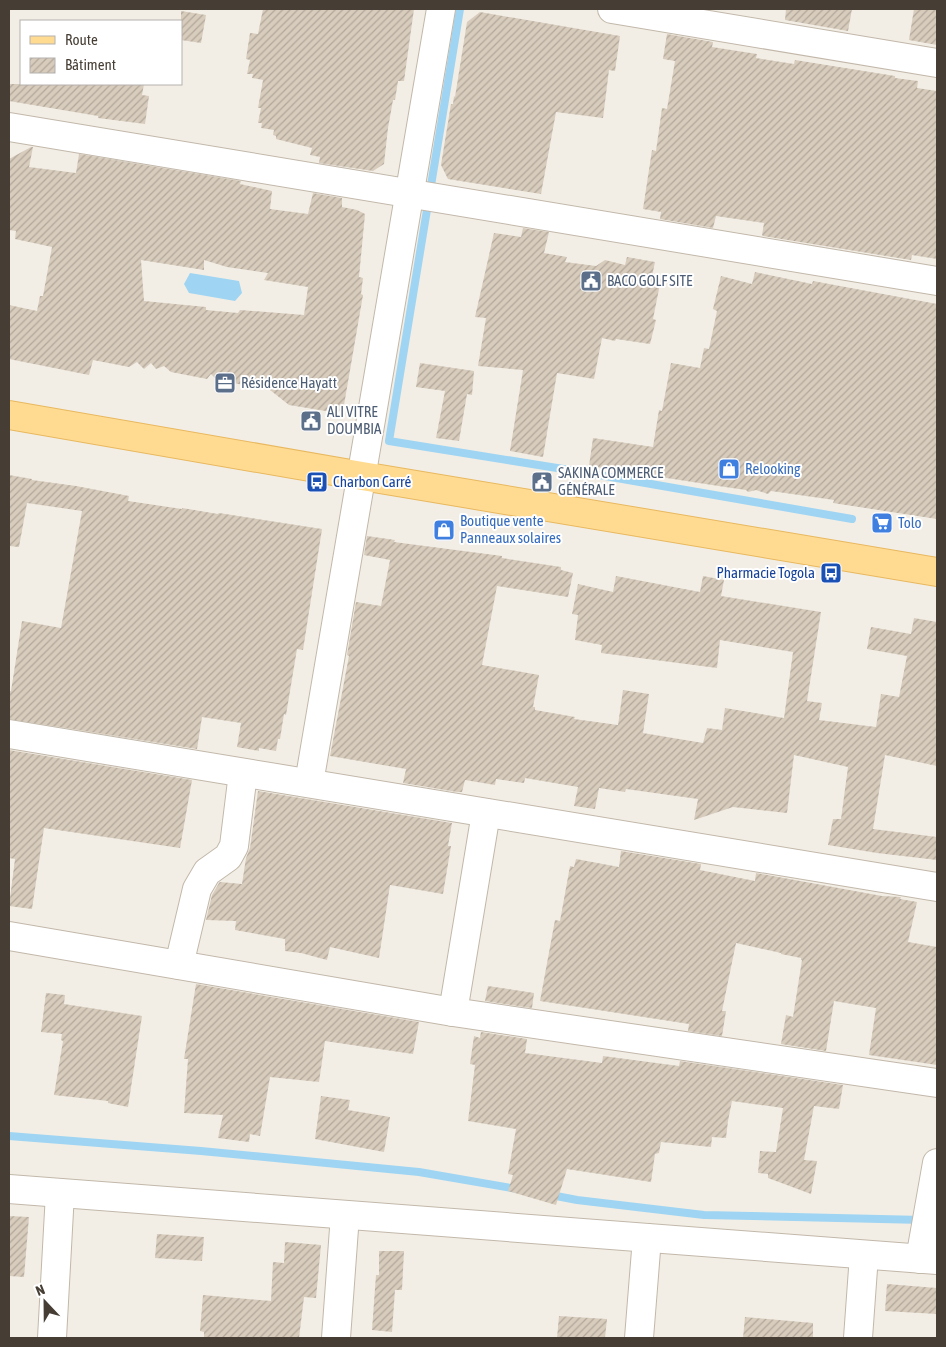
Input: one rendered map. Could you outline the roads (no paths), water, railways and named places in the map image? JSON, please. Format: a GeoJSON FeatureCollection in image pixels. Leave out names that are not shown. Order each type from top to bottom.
{"type":"FeatureCollection","features":[{"type":"Feature","properties":{"kind":"main road"},"geometry":{"type":"LineString","coordinates":[[9,415],[937,572]]}},
{"type":"Feature","properties":{"kind":"street"},"geometry":{"type":"LineString","coordinates":[[309,784],[441,9]]}},
{"type":"Feature","properties":{"kind":"street"},"geometry":{"type":"LineString","coordinates":[[612,9],[937,63]]}},
{"type":"Feature","properties":{"kind":"street"},"geometry":{"type":"LineString","coordinates":[[9,127],[937,281]]}},
{"type":"Feature","properties":{"kind":"street"},"geometry":{"type":"LineString","coordinates":[[9,734],[937,887]]}},
{"type":"Feature","properties":{"kind":"street"},"geometry":{"type":"LineString","coordinates":[[180,965],[197,889],[206,872],[228,857],[234,846],[242,773]]}},
{"type":"Feature","properties":{"kind":"street"},"geometry":{"type":"LineString","coordinates":[[453,1012],[486,813]]}},
{"type":"Feature","properties":{"kind":"street"},"geometry":{"type":"LineString","coordinates":[[9,936],[453,1012],[937,1083]]}},
{"type":"Feature","properties":{"kind":"street"},"geometry":{"type":"LineString","coordinates":[[9,1189],[929,1260],[937,1163]]}},
{"type":"Feature","properties":{"kind":"street"},"geometry":{"type":"LineString","coordinates":[[52,1338],[60,1193]]}},
{"type":"Feature","properties":{"kind":"street"},"geometry":{"type":"LineString","coordinates":[[336,1338],[345,1215]]}},
{"type":"Feature","properties":{"kind":"street"},"geometry":{"type":"LineString","coordinates":[[639,1338],[647,1238]]}},
{"type":"Feature","properties":{"kind":"street"},"geometry":{"type":"LineString","coordinates":[[858,1338],[864,1255]]}},
{"type":"Feature","properties":{"kind":"water"},"geometry":{"type":"Polygon","coordinates":[[[190,273],[239,281],[242,293],[235,301],[189,293],[184,284],[190,273]]]}},
{"type":"Feature","properties":{"kind":"waterway"},"geometry":{"type":"LineString","coordinates":[[460,9],[389,441],[852,519]]}},
{"type":"Feature","properties":{"kind":"waterway"},"geometry":{"type":"LineString","coordinates":[[9,1136],[201,1151],[419,1172],[517,1189]]}},
{"type":"Feature","properties":{"kind":"waterway"},"geometry":{"type":"LineString","coordinates":[[551,1195],[577,1200],[704,1215],[923,1220]]}},
{"type":"Feature","properties":{"kind":"place","name":"BACO GOLF SITE"},"geometry":{"type":"Point","coordinates":[591,281]}},
{"type":"Feature","properties":{"kind":"place","name":"Résidence Hayatt"},"geometry":{"type":"Point","coordinates":[225,383]}},
{"type":"Feature","properties":{"kind":"place","name":"ALI VITRE DOUMBIA"},"geometry":{"type":"Point","coordinates":[311,421]}},
{"type":"Feature","properties":{"kind":"place","name":"Relooking"},"geometry":{"type":"Point","coordinates":[729,469]}},
{"type":"Feature","properties":{"kind":"place","name":"Charbon Carré"},"geometry":{"type":"Point","coordinates":[317,482]}},
{"type":"Feature","properties":{"kind":"place","name":"SAKINA COMMERCE GÉNÉRALE"},"geometry":{"type":"Point","coordinates":[542,482]}},
{"type":"Feature","properties":{"kind":"place","name":"Tolo"},"geometry":{"type":"Point","coordinates":[882,523]}},
{"type":"Feature","properties":{"kind":"place","name":"Boutique vente Panneaux solaires"},"geometry":{"type":"Point","coordinates":[444,530]}},
{"type":"Feature","properties":{"kind":"place","name":"Pharmacie Togola"},"geometry":{"type":"Point","coordinates":[831,573]}}]}
